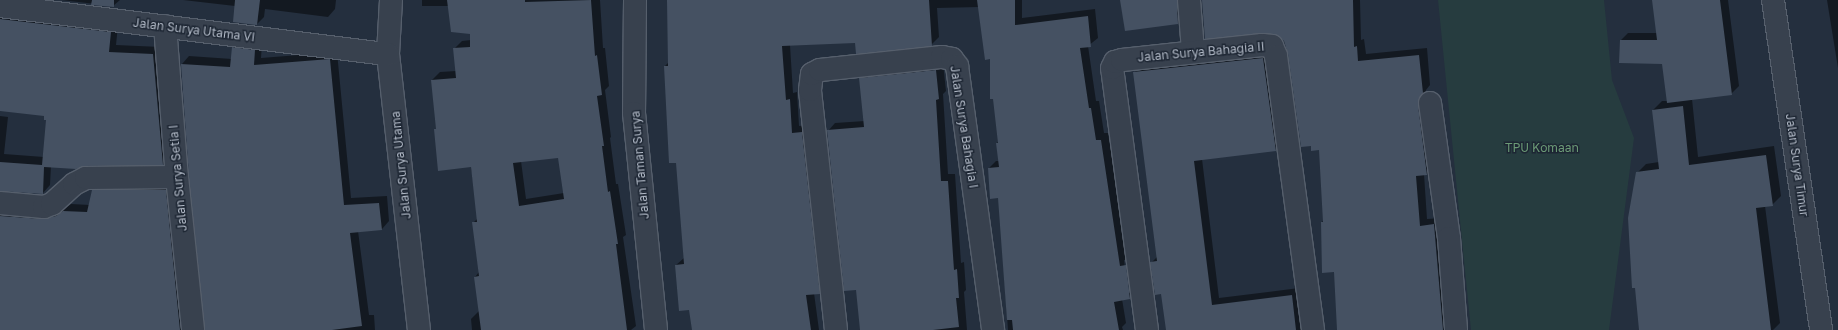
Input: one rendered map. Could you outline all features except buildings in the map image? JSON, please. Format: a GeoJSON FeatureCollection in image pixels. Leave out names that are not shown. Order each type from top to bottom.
{"type":"FeatureCollection","features":[{"type":"Feature","properties":{"kind":"street","name":"Jalan Surya Utama"},"geometry":{"type":"LineString","coordinates":[[391,0],[388,54],[419,330]]}},
{"type":"Feature","properties":{"kind":"street","name":"Jalan Taman Surya"},"geometry":{"type":"LineString","coordinates":[[635,0],[634,112],[656,330]]}},
{"type":"Feature","properties":{"kind":"street"},"geometry":{"type":"LineString","coordinates":[[1188,0],[1193,51]]}},
{"type":"Feature","properties":{"kind":"street","name":"Jalan Surya Timur"},"geometry":{"type":"LineString","coordinates":[[1773,0],[1821,330]]}},
{"type":"Feature","properties":{"kind":"street","name":"Jalan Surya Utama VI"},"geometry":{"type":"LineString","coordinates":[[0,6],[388,54]]}},
{"type":"Feature","properties":{"kind":"street","name":"Jalan Surya Setia I"},"geometry":{"type":"LineString","coordinates":[[165,26],[177,177],[193,330]]}},
{"type":"Feature","properties":{"kind":"street","name":"Jalan Surya Bahagia II"},"geometry":{"type":"LineString","coordinates":[[1147,330],[1112,68],[1115,62],[1122,60],[1262,44],[1272,46],[1276,56],[1313,330]]}},
{"type":"Feature","properties":{"kind":"street","name":"Jalan Surya Bahagia I"},"geometry":{"type":"LineString","coordinates":[[836,330],[810,90],[812,74],[820,70],[942,57],[952,59],[957,66],[993,330]]}},
{"type":"Feature","properties":{"kind":"street"},"geometry":{"type":"LineString","coordinates":[[1430,103],[1449,238],[1456,330]]}},
{"type":"Feature","properties":{"kind":"street"},"geometry":{"type":"LineString","coordinates":[[0,203],[44,207],[52,204],[74,184],[86,178],[177,177]]}},
{"type":"Feature","properties":{"kind":"green space","name":"TPU Komaan"},"geometry":{"type":"Polygon","coordinates":[[[1438,0],[1604,0],[1612,80],[1634,138],[1609,330],[1471,330],[1438,0]]]}}]}
